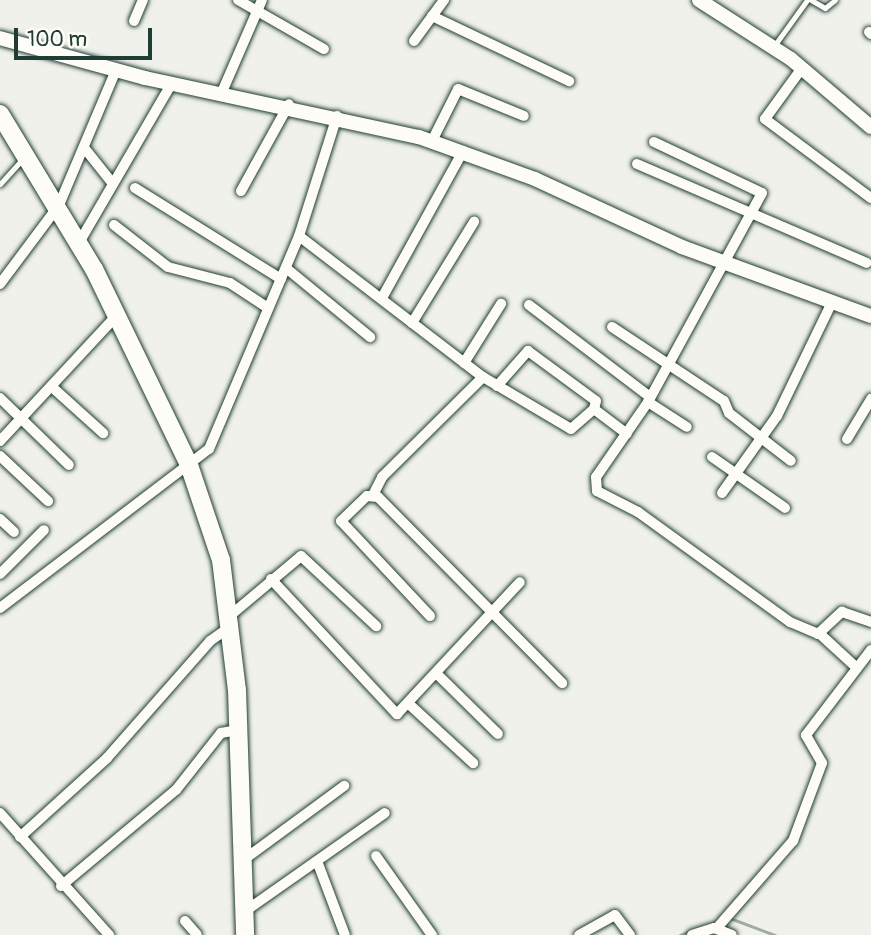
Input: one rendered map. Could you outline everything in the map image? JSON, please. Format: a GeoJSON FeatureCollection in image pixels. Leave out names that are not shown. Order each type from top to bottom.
{"type":"FeatureCollection","features":[{"type":"Feature","properties":{"kind":"main road"},"geometry":{"type":"LineString","coordinates":[[0,114],[80,241],[189,465],[233,619],[245,935]]}},
{"type":"Feature","properties":{"kind":"street"},"geometry":{"type":"LineString","coordinates":[[134,21],[143,0]]}},
{"type":"Feature","properties":{"kind":"street"},"geometry":{"type":"LineString","coordinates":[[238,0],[260,5],[324,49]]}},
{"type":"Feature","properties":{"kind":"street"},"geometry":{"type":"LineString","coordinates":[[414,41],[444,0]]}},
{"type":"Feature","properties":{"kind":"street"},"geometry":{"type":"LineString","coordinates":[[699,0],[774,47],[871,127]]}},
{"type":"Feature","properties":{"kind":"street"},"geometry":{"type":"LineString","coordinates":[[222,92],[260,5]]}},
{"type":"Feature","properties":{"kind":"street"},"geometry":{"type":"LineString","coordinates":[[432,16],[569,81]]}},
{"type":"Feature","properties":{"kind":"street"},"geometry":{"type":"LineString","coordinates":[[0,38],[116,70],[289,104],[432,141],[463,151],[720,261],[871,316]]}},
{"type":"Feature","properties":{"kind":"street"},"geometry":{"type":"LineString","coordinates":[[802,68],[765,118],[871,198]]}},
{"type":"Feature","properties":{"kind":"street"},"geometry":{"type":"LineString","coordinates":[[0,284],[59,205],[86,150],[116,70]]}},
{"type":"Feature","properties":{"kind":"street"},"geometry":{"type":"LineString","coordinates":[[80,241],[172,83]]}},
{"type":"Feature","properties":{"kind":"street"},"geometry":{"type":"LineString","coordinates":[[432,141],[458,89],[524,116]]}},
{"type":"Feature","properties":{"kind":"street"},"geometry":{"type":"LineString","coordinates":[[241,191],[289,104]]}},
{"type":"Feature","properties":{"kind":"street"},"geometry":{"type":"LineString","coordinates":[[1,607],[189,465],[212,443],[299,236],[337,117]]}},
{"type":"Feature","properties":{"kind":"street"},"geometry":{"type":"LineString","coordinates":[[654,142],[760,189],[750,213],[720,261],[669,365],[627,434],[596,477],[601,495],[638,512],[776,614],[820,634],[857,668]]}},
{"type":"Feature","properties":{"kind":"street"},"geometry":{"type":"LineString","coordinates":[[86,150],[113,184]]}},
{"type":"Feature","properties":{"kind":"street"},"geometry":{"type":"LineString","coordinates":[[382,298],[463,151]]}},
{"type":"Feature","properties":{"kind":"street"},"geometry":{"type":"LineString","coordinates":[[637,164],[867,263]]}},
{"type":"Feature","properties":{"kind":"street"},"geometry":{"type":"LineString","coordinates":[[135,188],[284,273],[370,337]]}},
{"type":"Feature","properties":{"kind":"street"},"geometry":{"type":"LineString","coordinates":[[412,323],[474,222]]}},
{"type":"Feature","properties":{"kind":"street"},"geometry":{"type":"LineString","coordinates":[[114,225],[168,267],[230,283],[268,308]]}},
{"type":"Feature","properties":{"kind":"street"},"geometry":{"type":"LineString","coordinates":[[299,236],[483,377],[497,386],[572,429],[594,409],[596,401],[530,351],[497,386]]}},
{"type":"Feature","properties":{"kind":"street"},"geometry":{"type":"LineString","coordinates":[[722,493],[762,438],[832,302]]}},
{"type":"Feature","properties":{"kind":"street"},"geometry":{"type":"LineString","coordinates":[[464,363],[501,304]]}},
{"type":"Feature","properties":{"kind":"street"},"geometry":{"type":"LineString","coordinates":[[529,305],[649,400],[688,427]]}},
{"type":"Feature","properties":{"kind":"street"},"geometry":{"type":"LineString","coordinates":[[0,441],[116,316]]}},
{"type":"Feature","properties":{"kind":"street"},"geometry":{"type":"LineString","coordinates":[[612,327],[725,402],[729,413],[791,461]]}},
{"type":"Feature","properties":{"kind":"street"},"geometry":{"type":"LineString","coordinates":[[430,616],[341,521],[373,495],[382,477],[483,377]]}},
{"type":"Feature","properties":{"kind":"street"},"geometry":{"type":"LineString","coordinates":[[52,387],[103,433]]}},
{"type":"Feature","properties":{"kind":"street"},"geometry":{"type":"LineString","coordinates":[[0,398],[69,465]]}},
{"type":"Feature","properties":{"kind":"street"},"geometry":{"type":"LineString","coordinates":[[847,439],[871,399]]}},
{"type":"Feature","properties":{"kind":"street"},"geometry":{"type":"LineString","coordinates":[[594,409],[627,434]]}},
{"type":"Feature","properties":{"kind":"street"},"geometry":{"type":"LineString","coordinates":[[0,456],[48,501]]}},
{"type":"Feature","properties":{"kind":"street"},"geometry":{"type":"LineString","coordinates":[[712,457],[785,508]]}},
{"type":"Feature","properties":{"kind":"street"},"geometry":{"type":"LineString","coordinates":[[373,495],[562,683]]}},
{"type":"Feature","properties":{"kind":"street"},"geometry":{"type":"LineString","coordinates":[[0,519],[14,531]]}},
{"type":"Feature","properties":{"kind":"street"},"geometry":{"type":"LineString","coordinates":[[0,574],[44,530]]}},
{"type":"Feature","properties":{"kind":"street"},"geometry":{"type":"LineString","coordinates":[[20,838],[107,758],[210,641],[294,558],[305,557],[376,626]]}},
{"type":"Feature","properties":{"kind":"street"},"geometry":{"type":"LineString","coordinates":[[271,579],[392,712],[410,705],[520,582]]}},
{"type":"Feature","properties":{"kind":"street"},"geometry":{"type":"LineString","coordinates":[[820,634],[842,612],[871,622]]}},
{"type":"Feature","properties":{"kind":"street"},"geometry":{"type":"LineString","coordinates":[[692,935],[720,924],[793,841],[822,763],[806,735],[871,650]]}},
{"type":"Feature","properties":{"kind":"street"},"geometry":{"type":"LineString","coordinates":[[438,674],[498,734]]}},
{"type":"Feature","properties":{"kind":"street"},"geometry":{"type":"LineString","coordinates":[[410,705],[473,763]]}},
{"type":"Feature","properties":{"kind":"street"},"geometry":{"type":"LineString","coordinates":[[61,886],[176,790],[221,733],[238,730]]}},
{"type":"Feature","properties":{"kind":"street"},"geometry":{"type":"LineString","coordinates":[[242,861],[344,786]]}},
{"type":"Feature","properties":{"kind":"street"},"geometry":{"type":"LineString","coordinates":[[0,813],[61,886],[109,935]]}},
{"type":"Feature","properties":{"kind":"street"},"geometry":{"type":"LineString","coordinates":[[244,912],[385,813]]}},
{"type":"Feature","properties":{"kind":"street"},"geometry":{"type":"LineString","coordinates":[[376,856],[432,935]]}},
{"type":"Feature","properties":{"kind":"street"},"geometry":{"type":"LineString","coordinates":[[317,861],[345,935]]}},
{"type":"Feature","properties":{"kind":"street"},"geometry":{"type":"LineString","coordinates":[[579,935],[613,915],[630,935]]}},
{"type":"Feature","properties":{"kind":"street"},"geometry":{"type":"LineString","coordinates":[[185,921],[197,935]]}},
{"type":"Feature","properties":{"kind":"street"},"geometry":{"type":"LineString","coordinates":[[720,924],[733,935]]}},
{"type":"Feature","properties":{"kind":"lane"},"geometry":{"type":"LineString","coordinates":[[774,47],[809,0],[825,8],[835,0]]}},
{"type":"Feature","properties":{"kind":"lane"},"geometry":{"type":"LineString","coordinates":[[0,184],[26,155]]}},
{"type":"Feature","properties":{"kind":"waterway"},"geometry":{"type":"LineString","coordinates":[[730,918],[775,935]]}},
{"type":"Feature","properties":{"kind":"waterway"},"geometry":{"type":"LineString","coordinates":[[680,935],[690,931]]}}]}
